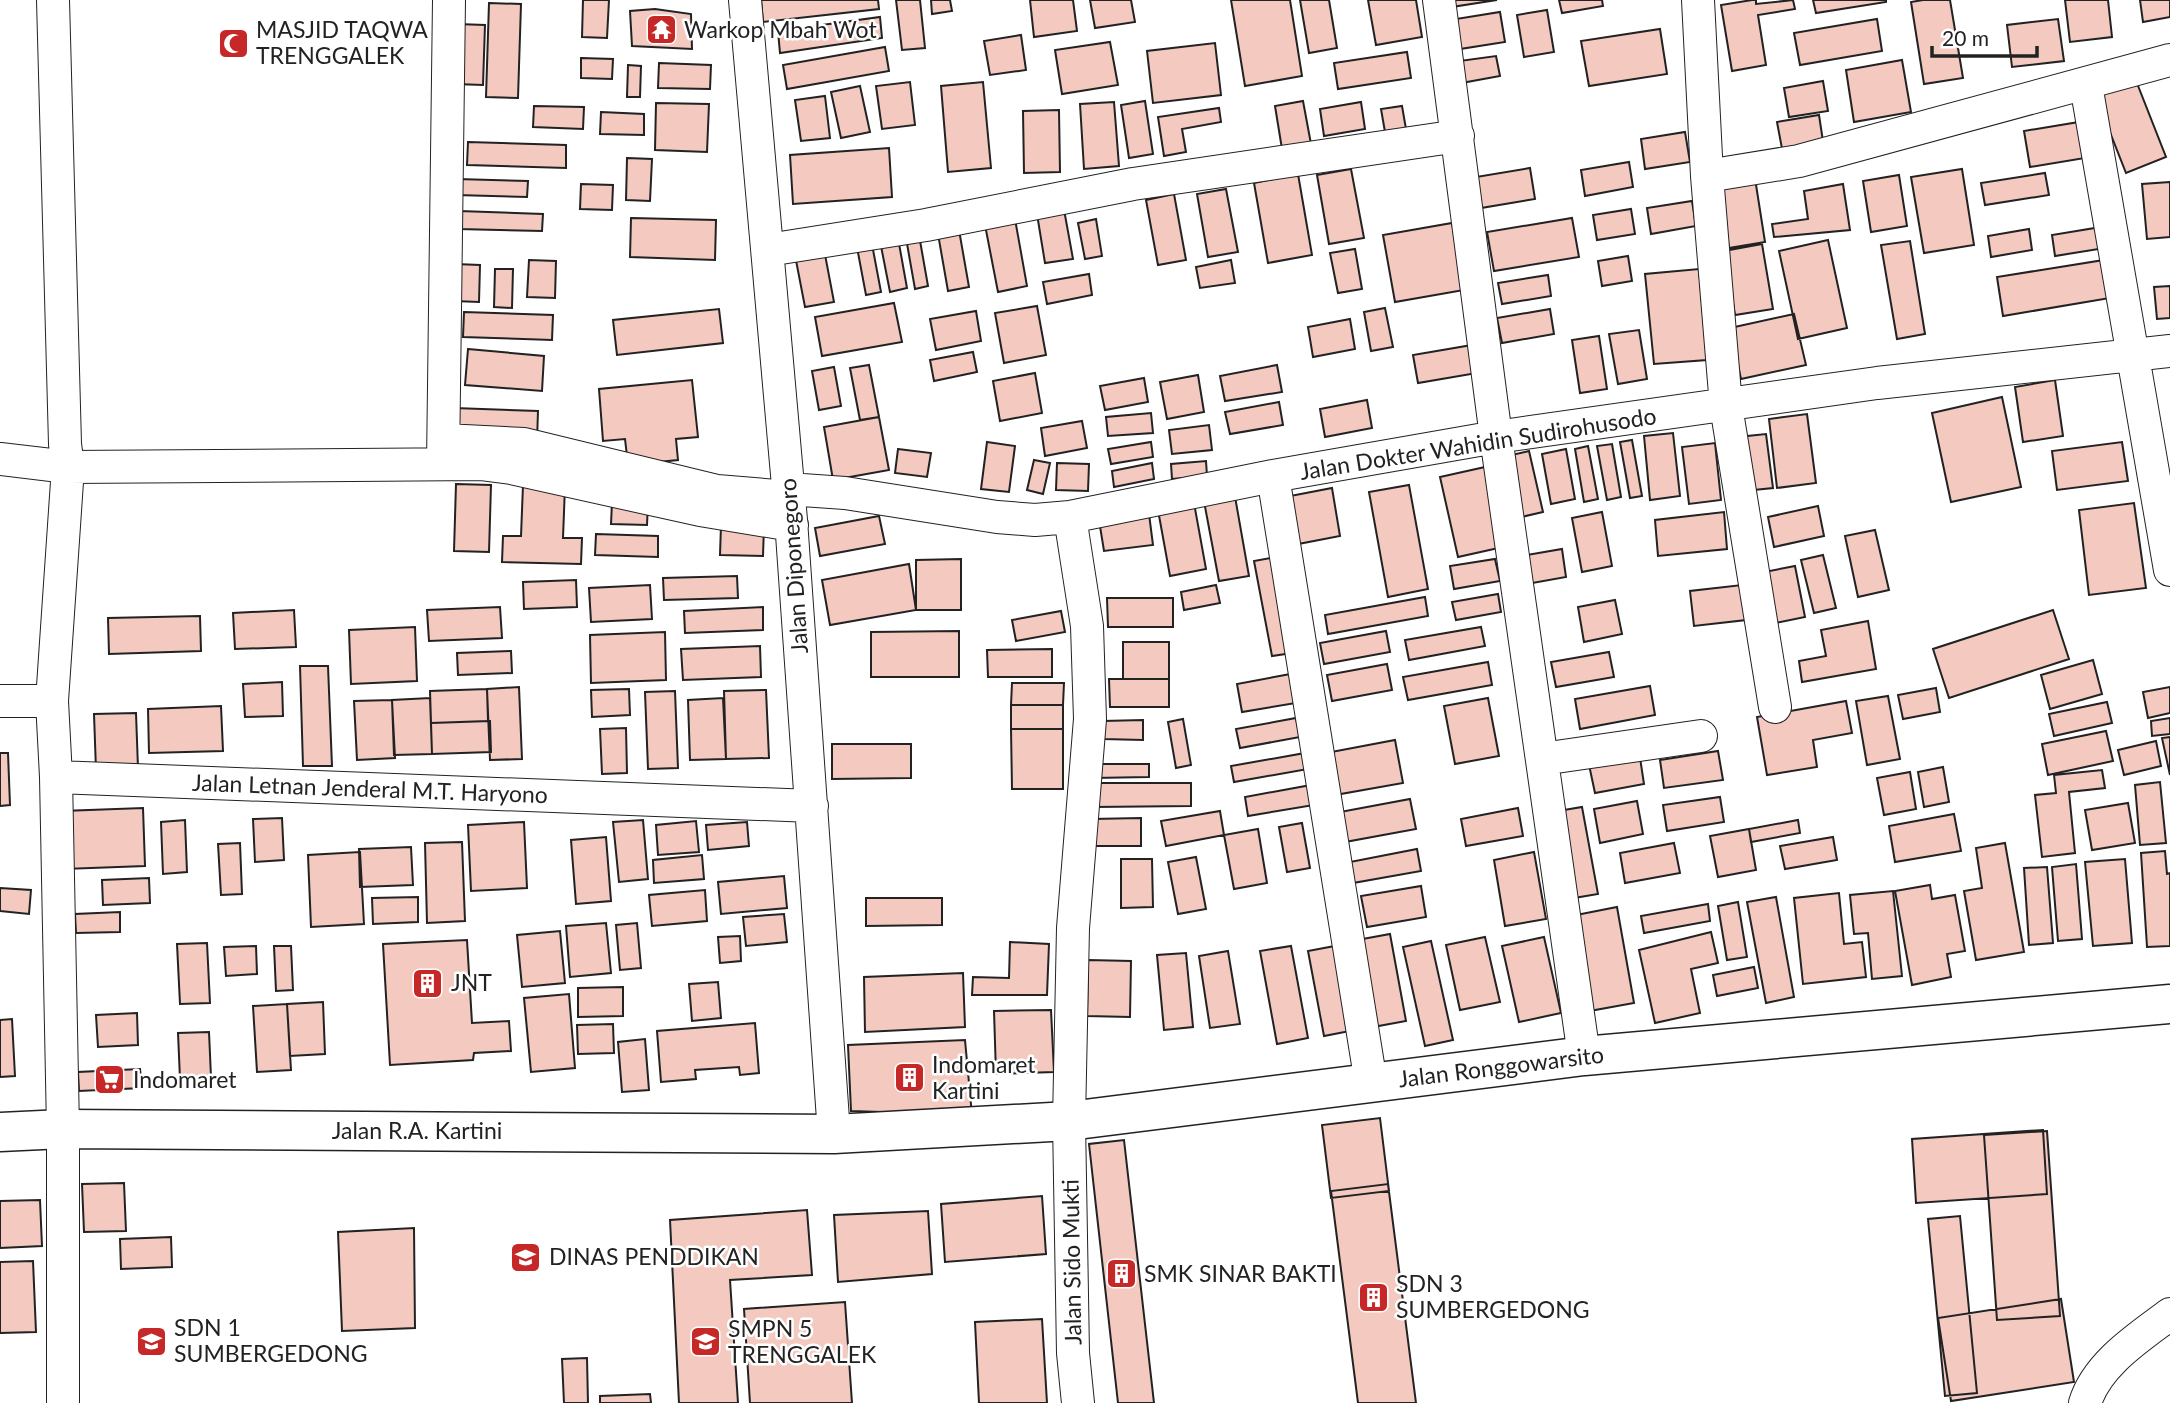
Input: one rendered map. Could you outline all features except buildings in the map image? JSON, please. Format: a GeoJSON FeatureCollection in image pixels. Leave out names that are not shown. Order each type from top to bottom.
{"type":"FeatureCollection","features":[{"type":"Feature","properties":{"kind":"street"},"geometry":{"type":"LineString","coordinates":[[53,0],[67,457],[52,701],[63,1129],[63,1403]]}},
{"type":"Feature","properties":{"kind":"street"},"geometry":{"type":"LineString","coordinates":[[444,452],[449,0]]}},
{"type":"Feature","properties":{"kind":"street","name":"Jalan Diponegoro"},"geometry":{"type":"LineString","coordinates":[[745,0],[790,507],[834,1134]]}},
{"type":"Feature","properties":{"kind":"street"},"geometry":{"type":"LineString","coordinates":[[1439,0],[1496,437],[1584,1056]]}},
{"type":"Feature","properties":{"kind":"street"},"geometry":{"type":"LineString","coordinates":[[1698,0],[1707,176],[1726,406],[1775,707]]}},
{"type":"Feature","properties":{"kind":"street"},"geometry":{"type":"LineString","coordinates":[[1707,176],[1799,161],[2170,60]]}},
{"type":"Feature","properties":{"kind":"street"},"geometry":{"type":"LineString","coordinates":[[2086,85],[2170,570]]}},
{"type":"Feature","properties":{"kind":"street"},"geometry":{"type":"LineString","coordinates":[[768,250],[926,225],[1133,184],[1458,136]]}},
{"type":"Feature","properties":{"kind":"street","name":"Jalan Dokter Wahidin Sudirohusodo"},"geometry":{"type":"LineString","coordinates":[[0,460],[444,452],[524,444],[790,507],[845,493],[997,517],[1035,520],[1070,517],[1273,476],[1496,437],[1877,383],[2170,351]]}},
{"type":"Feature","properties":{"kind":"street"},"geometry":{"type":"LineString","coordinates":[[1273,476],[1371,1083]]}},
{"type":"Feature","properties":{"kind":"street","name":"Jalan Sido Mukti"},"geometry":{"type":"LineString","coordinates":[[1070,517],[1087,626],[1090,719],[1073,928],[1069,1121],[1073,1353],[1078,1403]]}},
{"type":"Feature","properties":{"kind":"street"},"geometry":{"type":"LineString","coordinates":[[0,701],[52,701]]}},
{"type":"Feature","properties":{"kind":"street"},"geometry":{"type":"LineString","coordinates":[[1542,759],[1701,736]]}},
{"type":"Feature","properties":{"kind":"street","name":"Jalan Letnan Jenderal M.T. Haryono"},"geometry":{"type":"LineString","coordinates":[[56,777],[812,806]]}},
{"type":"Feature","properties":{"kind":"street","name":"Jalan Ronggowarsito"},"geometry":{"type":"LineString","coordinates":[[834,1134],[1069,1121],[1584,1056],[2170,1003]]}},
{"type":"Feature","properties":{"kind":"street","name":"Jalan R.A. Kartini"},"geometry":{"type":"LineString","coordinates":[[0,1132],[63,1129],[834,1134]]}},
{"type":"Feature","properties":{"kind":"street"},"geometry":{"type":"LineString","coordinates":[[2085,1403],[2088,1394],[2120,1352],[2170,1314]]}},
{"type":"Feature","properties":{"kind":"place","name":"Warkop Mbah Wot"},"geometry":{"type":"Point","coordinates":[661,30]}},
{"type":"Feature","properties":{"kind":"place","name":"MASJID TAQWA TRENGGALEK"},"geometry":{"type":"Point","coordinates":[233,43]}},
{"type":"Feature","properties":{"kind":"place","name":"JNT"},"geometry":{"type":"Point","coordinates":[428,983]}},
{"type":"Feature","properties":{"kind":"place","name":"Indomaret Kartini"},"geometry":{"type":"Point","coordinates":[909,1078]}},
{"type":"Feature","properties":{"kind":"place","name":"Indomaret"},"geometry":{"type":"Point","coordinates":[110,1080]}},
{"type":"Feature","properties":{"kind":"place","name":"DINAS PENDDIKAN"},"geometry":{"type":"Point","coordinates":[526,1257]}},
{"type":"Feature","properties":{"kind":"place","name":"SMK SINAR BAKTI"},"geometry":{"type":"Point","coordinates":[1121,1274]}},
{"type":"Feature","properties":{"kind":"place","name":"SDN 3 SUMBERGEDONG"},"geometry":{"type":"Point","coordinates":[1373,1297]}},
{"type":"Feature","properties":{"kind":"place","name":"SDN 1 SUMBERGEDONG"},"geometry":{"type":"Point","coordinates":[151,1341]}},
{"type":"Feature","properties":{"kind":"place","name":"SMPN 5 TRENGGALEK"},"geometry":{"type":"Point","coordinates":[705,1342]}}]}
